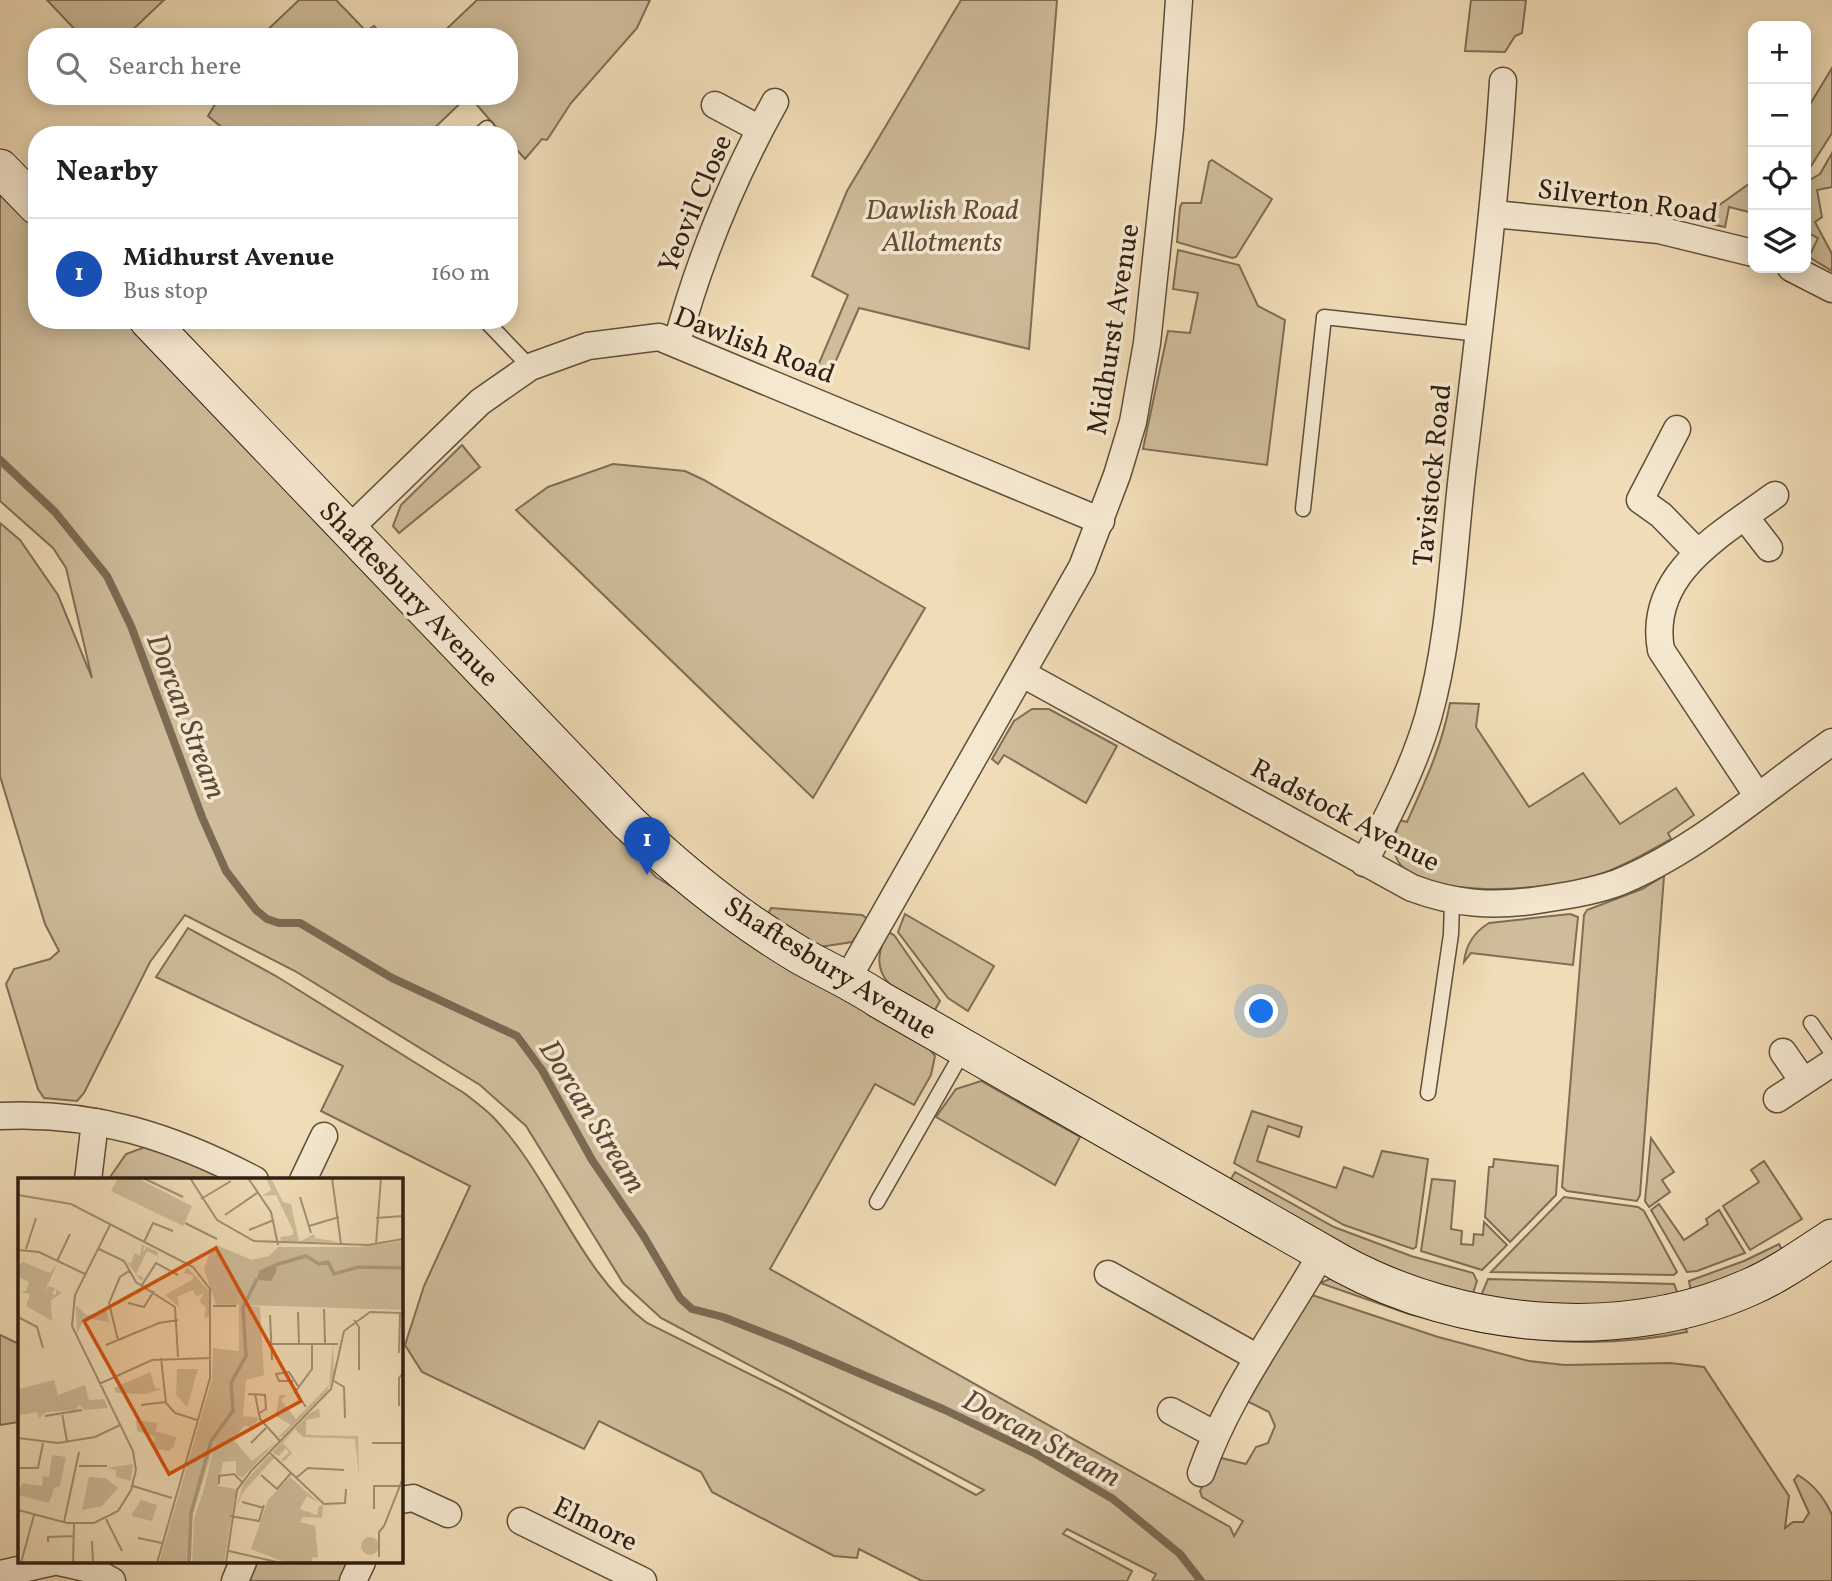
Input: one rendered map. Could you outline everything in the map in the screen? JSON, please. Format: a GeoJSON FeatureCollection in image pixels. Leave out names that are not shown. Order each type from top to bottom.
{"type":"FeatureCollection","features":[{"type":"Feature","properties":{"kind":"street","name":"Midhurst Avenue"},"geometry":{"type":"LineString","coordinates":[[848,978],[1023,674],[1082,567],[1101,521],[1133,422],[1147,343],[1170,128],[1179,0]]}},
{"type":"Feature","properties":{"kind":"street","name":"Tavistock Road"},"geometry":{"type":"LineString","coordinates":[[1364,863],[1405,782],[1429,714],[1448,607],[1493,214],[1503,81]]}},
{"type":"Feature","properties":{"kind":"street","name":"Yeovil Close"},"geometry":{"type":"LineString","coordinates":[[677,342],[707,242],[775,102]]}},
{"type":"Feature","properties":{"kind":"street","name":"Yeovil Close"},"geometry":{"type":"LineString","coordinates":[[715,105],[760,129]]}},
{"type":"Feature","properties":{"kind":"street"},"geometry":{"type":"LineString","coordinates":[[0,168],[28,197]]}},
{"type":"Feature","properties":{"kind":"street","name":"Silverton Road"},"geometry":{"type":"LineString","coordinates":[[1493,214],[1659,230],[1748,252]]}},
{"type":"Feature","properties":{"kind":"street"},"geometry":{"type":"LineString","coordinates":[[1801,273],[1832,289]]}},
{"type":"Feature","properties":{"kind":"street","name":"Shaftesbury Avenue"},"geometry":{"type":"LineString","coordinates":[[157,329],[650,842],[765,932],[802,956],[848,978],[1322,1253],[1386,1285],[1459,1309],[1509,1318],[1561,1321],[1623,1319],[1689,1307],[1752,1286],[1832,1238]]}},
{"type":"Feature","properties":{"kind":"street","name":"Dawlish Road"},"geometry":{"type":"LineString","coordinates":[[348,530],[480,402],[530,367],[575,349],[602,343],[659,337],[677,342],[1101,521]]}},
{"type":"Feature","properties":{"kind":"street"},"geometry":{"type":"LineString","coordinates":[[1677,429],[1640,500],[1661,514],[1698,552]]}},
{"type":"Feature","properties":{"kind":"street"},"geometry":{"type":"LineString","coordinates":[[1758,795],[1661,650],[1658,624],[1662,602],[1677,574],[1698,552],[1775,495]]}},
{"type":"Feature","properties":{"kind":"street"},"geometry":{"type":"LineString","coordinates":[[1745,517],[1769,548]]}},
{"type":"Feature","properties":{"kind":"street","name":"Radstock Avenue"},"geometry":{"type":"LineString","coordinates":[[1023,674],[1364,863],[1412,888],[1452,902],[1500,905],[1578,894],[1615,883],[1674,854],[1832,742]]}},
{"type":"Feature","properties":{"kind":"street"},"geometry":{"type":"LineString","coordinates":[[1783,1052],[1803,1081]]}},
{"type":"Feature","properties":{"kind":"street"},"geometry":{"type":"LineString","coordinates":[[1777,1099],[1832,1063]]}},
{"type":"Feature","properties":{"kind":"street"},"geometry":{"type":"LineString","coordinates":[[0,1116],[39,1116],[95,1122],[155,1134],[251,1178]]}},
{"type":"Feature","properties":{"kind":"street"},"geometry":{"type":"LineString","coordinates":[[88,1178],[95,1122]]}},
{"type":"Feature","properties":{"kind":"street"},"geometry":{"type":"LineString","coordinates":[[304,1178],[324,1136]]}},
{"type":"Feature","properties":{"kind":"street"},"geometry":{"type":"LineString","coordinates":[[1201,1473],[1214,1434],[1322,1253]]}},
{"type":"Feature","properties":{"kind":"street"},"geometry":{"type":"LineString","coordinates":[[1108,1274],[1258,1357]]}},
{"type":"Feature","properties":{"kind":"street"},"geometry":{"type":"LineString","coordinates":[[1171,1411],[1214,1434]]}},
{"type":"Feature","properties":{"kind":"street"},"geometry":{"type":"LineString","coordinates":[[402,1500],[413,1498],[448,1514]]}},
{"type":"Feature","properties":{"kind":"street","name":"Elmore"},"geometry":{"type":"LineString","coordinates":[[521,1521],[643,1581]]}},
{"type":"Feature","properties":{"kind":"street"},"geometry":{"type":"LineString","coordinates":[[0,1574],[44,1564]]}},
{"type":"Feature","properties":{"kind":"street"},"geometry":{"type":"LineString","coordinates":[[68,1564],[90,1569],[112,1581]]}},
{"type":"Feature","properties":{"kind":"street"},"geometry":{"type":"LineString","coordinates":[[235,1581],[242,1564]]}},
{"type":"Feature","properties":{"kind":"street"},"geometry":{"type":"LineString","coordinates":[[354,1581],[361,1564]]}},
{"type":"Feature","properties":{"kind":"lane"},"geometry":{"type":"LineString","coordinates":[[1303,509],[1324,317],[1479,334]]}},
{"type":"Feature","properties":{"kind":"lane"},"geometry":{"type":"LineString","coordinates":[[494,329],[530,367]]}},
{"type":"Feature","properties":{"kind":"lane"},"geometry":{"type":"LineString","coordinates":[[1428,1093],[1451,934],[1452,902]]}},
{"type":"Feature","properties":{"kind":"lane"},"geometry":{"type":"LineString","coordinates":[[1811,1023],[1832,1053]]}},
{"type":"Feature","properties":{"kind":"lane"},"geometry":{"type":"LineString","coordinates":[[877,1202],[965,1048]]}},
{"type":"Feature","properties":{"kind":"green space"},"geometry":{"type":"Polygon","coordinates":[[[47,0],[164,0],[134,28],[73,28],[47,0]]]}},
{"type":"Feature","properties":{"kind":"green space"},"geometry":{"type":"Polygon","coordinates":[[[299,0],[336,0],[363,28],[269,28],[299,0]]]}},
{"type":"Feature","properties":{"kind":"green space"},"geometry":{"type":"Polygon","coordinates":[[[477,0],[650,0],[637,28],[571,103],[547,140],[542,139],[525,159],[518,151],[518,126],[495,126],[477,105],[518,105],[518,28],[447,28],[477,0]]]}},
{"type":"Feature","properties":{"kind":"green space","name":"Dawlish Road Allotments"},"geometry":{"type":"Polygon","coordinates":[[[961,0],[1057,0],[1029,349],[859,308],[827,381],[814,375],[848,295],[812,276],[847,191],[961,0]]]}},
{"type":"Feature","properties":{"kind":"green space"},"geometry":{"type":"Polygon","coordinates":[[[1471,0],[1526,0],[1522,33],[1515,36],[1505,52],[1465,51],[1471,0]]]}},
{"type":"Feature","properties":{"kind":"green space"},"geometry":{"type":"Polygon","coordinates":[[[1832,68],[1832,133],[1811,166],[1811,147],[1811,103],[1832,68]]]}},
{"type":"Feature","properties":{"kind":"green space"},"geometry":{"type":"Polygon","coordinates":[[[215,105],[459,105],[436,126],[220,126],[208,116],[215,105]]]}},
{"type":"Feature","properties":{"kind":"green space"},"geometry":{"type":"Polygon","coordinates":[[[1832,153],[1832,187],[1817,190],[1822,217],[1815,222],[1832,254],[1832,271],[1811,258],[1818,238],[1811,234],[1811,179],[1820,174],[1832,153]]]}},
{"type":"Feature","properties":{"kind":"green space"},"geometry":{"type":"Polygon","coordinates":[[[1212,160],[1272,199],[1236,257],[1232,258],[1177,242],[1180,207],[1182,203],[1201,203],[1209,162],[1212,160]]]}},
{"type":"Feature","properties":{"kind":"green space"},"geometry":{"type":"Polygon","coordinates":[[[0,182],[28,211],[28,329],[142,329],[656,877],[884,1015],[927,1046],[935,1056],[931,1075],[914,1105],[875,1084],[770,1269],[1230,1527],[1234,1536],[1243,1521],[1202,1497],[1200,1491],[1217,1457],[1246,1464],[1256,1447],[1268,1443],[1275,1426],[1269,1412],[1243,1399],[1312,1295],[1438,1337],[1529,1361],[1565,1365],[1670,1363],[1704,1367],[1789,1496],[1785,1528],[1793,1522],[1803,1522],[1809,1513],[1794,1480],[1798,1475],[1814,1487],[1826,1503],[1832,1515],[1832,1581],[1152,1581],[1156,1574],[1067,1529],[1063,1534],[1132,1571],[1127,1581],[922,1581],[859,1549],[857,1558],[834,1556],[712,1492],[701,1472],[599,1421],[584,1449],[422,1372],[405,1345],[424,1286],[470,1186],[321,1111],[343,1066],[156,977],[188,928],[276,976],[464,1093],[486,1110],[514,1141],[602,1277],[647,1323],[788,1393],[976,1495],[984,1490],[661,1318],[623,1283],[526,1126],[480,1085],[295,971],[185,915],[150,962],[84,1093],[77,1101],[44,1098],[38,1089],[6,984],[14,969],[50,959],[59,951],[45,924],[0,776],[0,523],[20,540],[58,595],[92,678],[66,568],[53,548],[0,501],[0,182]]]}},
{"type":"Feature","properties":{"kind":"green space"},"geometry":{"type":"Polygon","coordinates":[[[1748,185],[1748,212],[1729,207],[1725,227],[1697,221],[1748,185]]]}},
{"type":"Feature","properties":{"kind":"green space"},"geometry":{"type":"Polygon","coordinates":[[[1178,250],[1239,265],[1258,306],[1285,320],[1267,465],[1143,449],[1168,331],[1190,333],[1198,293],[1173,289],[1178,250]]]}},
{"type":"Feature","properties":{"kind":"green space"},"geometry":{"type":"Polygon","coordinates":[[[462,445],[480,467],[399,533],[393,526],[401,505],[462,445]]]}},
{"type":"Feature","properties":{"kind":"green space"},"geometry":{"type":"Polygon","coordinates":[[[613,464],[685,471],[925,608],[813,798],[516,510],[548,487],[613,464]]]}},
{"type":"Feature","properties":{"kind":"green space"},"geometry":{"type":"Polygon","coordinates":[[[1450,703],[1479,704],[1476,727],[1529,807],[1583,773],[1620,824],[1676,788],[1694,815],[1668,833],[1671,839],[1641,856],[1600,874],[1571,882],[1485,889],[1455,887],[1428,881],[1408,872],[1395,852],[1394,843],[1399,820],[1407,822],[1432,764],[1450,703]]]}},
{"type":"Feature","properties":{"kind":"green space"},"geometry":{"type":"Polygon","coordinates":[[[1032,709],[1049,709],[1117,746],[1086,803],[1004,755],[998,764],[992,759],[1014,721],[1032,709]]]}},
{"type":"Feature","properties":{"kind":"green space"},"geometry":{"type":"Polygon","coordinates":[[[1664,876],[1640,1195],[1637,1201],[1567,1191],[1562,1187],[1584,915],[1587,910],[1642,889],[1664,876]]]}},
{"type":"Feature","properties":{"kind":"green space"},"geometry":{"type":"Polygon","coordinates":[[[771,908],[862,915],[868,919],[852,942],[820,947],[767,916],[771,908]]]}},
{"type":"Feature","properties":{"kind":"green space"},"geometry":{"type":"Polygon","coordinates":[[[905,914],[994,966],[968,1011],[948,998],[898,932],[905,914]]]}},
{"type":"Feature","properties":{"kind":"green space"},"geometry":{"type":"Polygon","coordinates":[[[1570,914],[1578,917],[1573,965],[1471,953],[1464,962],[1472,939],[1489,923],[1570,914]]]}},
{"type":"Feature","properties":{"kind":"green space"},"geometry":{"type":"Polygon","coordinates":[[[888,932],[894,935],[940,1001],[932,1015],[897,991],[882,972],[879,961],[888,932]]]}},
{"type":"Feature","properties":{"kind":"green space"},"geometry":{"type":"Polygon","coordinates":[[[981,1081],[1080,1137],[1055,1185],[936,1117],[956,1089],[981,1081]]]}},
{"type":"Feature","properties":{"kind":"green space"},"geometry":{"type":"Polygon","coordinates":[[[1252,1111],[1302,1127],[1299,1137],[1268,1126],[1257,1161],[1336,1188],[1344,1167],[1373,1177],[1382,1151],[1428,1159],[1416,1247],[1413,1249],[1344,1225],[1234,1163],[1252,1111]]]}},
{"type":"Feature","properties":{"kind":"green space"},"geometry":{"type":"Polygon","coordinates":[[[1651,1138],[1674,1172],[1662,1180],[1670,1192],[1649,1207],[1645,1201],[1651,1138]]]}},
{"type":"Feature","properties":{"kind":"green space"},"geometry":{"type":"Polygon","coordinates":[[[145,1147],[156,1148],[226,1178],[109,1178],[126,1154],[145,1147]]]}},
{"type":"Feature","properties":{"kind":"green space"},"geometry":{"type":"Polygon","coordinates":[[[1494,1159],[1558,1166],[1556,1195],[1510,1242],[1485,1217],[1489,1167],[1493,1167],[1494,1159]]]}},
{"type":"Feature","properties":{"kind":"green space"},"geometry":{"type":"Polygon","coordinates":[[[1764,1161],[1802,1219],[1750,1250],[1723,1206],[1759,1182],[1751,1170],[1764,1161]]]}},
{"type":"Feature","properties":{"kind":"green space"},"geometry":{"type":"Polygon","coordinates":[[[1235,1172],[1334,1227],[1411,1256],[1473,1273],[1477,1281],[1471,1299],[1381,1268],[1228,1184],[1235,1172]]]}},
{"type":"Feature","properties":{"kind":"green space"},"geometry":{"type":"Polygon","coordinates":[[[1432,1179],[1455,1181],[1451,1229],[1462,1231],[1461,1244],[1473,1245],[1474,1234],[1483,1235],[1484,1222],[1507,1245],[1482,1270],[1421,1251],[1432,1179]]]}},
{"type":"Feature","properties":{"kind":"green space"},"geometry":{"type":"Polygon","coordinates":[[[1564,1197],[1638,1207],[1644,1211],[1677,1272],[1674,1275],[1491,1272],[1564,1197]]]}},
{"type":"Feature","properties":{"kind":"green space"},"geometry":{"type":"Polygon","coordinates":[[[1659,1204],[1684,1240],[1708,1224],[1706,1219],[1719,1210],[1745,1253],[1697,1271],[1687,1272],[1651,1210],[1659,1204]]]}},
{"type":"Feature","properties":{"kind":"green space"},"geometry":{"type":"Polygon","coordinates":[[[1779,1244],[1784,1254],[1691,1292],[1689,1281],[1744,1261],[1779,1244]]]}},
{"type":"Feature","properties":{"kind":"green space"},"geometry":{"type":"Polygon","coordinates":[[[1335,1277],[1466,1322],[1464,1328],[1409,1314],[1320,1283],[1335,1277]]]}},
{"type":"Feature","properties":{"kind":"green space"},"geometry":{"type":"Polygon","coordinates":[[[1488,1279],[1674,1284],[1678,1294],[1614,1305],[1572,1306],[1480,1298],[1488,1279]]]}},
{"type":"Feature","properties":{"kind":"green space"},"geometry":{"type":"Polygon","coordinates":[[[1683,1320],[1687,1332],[1607,1342],[1528,1339],[1475,1331],[1478,1323],[1683,1320]]]}},
{"type":"Feature","properties":{"kind":"green space"},"geometry":{"type":"Polygon","coordinates":[[[0,1335],[18,1344],[18,1422],[0,1425],[0,1335]]]}},
{"type":"Feature","properties":{"kind":"green space"},"geometry":{"type":"Polygon","coordinates":[[[256,1564],[348,1564],[340,1581],[249,1581],[256,1564]]]}},
{"type":"Feature","properties":{"kind":"waterway","name":"Dorcan Stream"},"geometry":{"type":"LineString","coordinates":[[0,460],[55,512],[107,576],[131,626],[202,817],[226,871],[256,910],[267,919],[279,923],[300,923],[392,978],[517,1036],[542,1070],[592,1160],[643,1235],[680,1298],[692,1309],[723,1317],[789,1343],[945,1410],[1036,1454],[1113,1499],[1180,1554],[1201,1581]]}},
{"type":"Feature","properties":{"kind":"place","name":"Midhurst Avenue"},"geometry":{"type":"Point","coordinates":[647,875]}}]}
